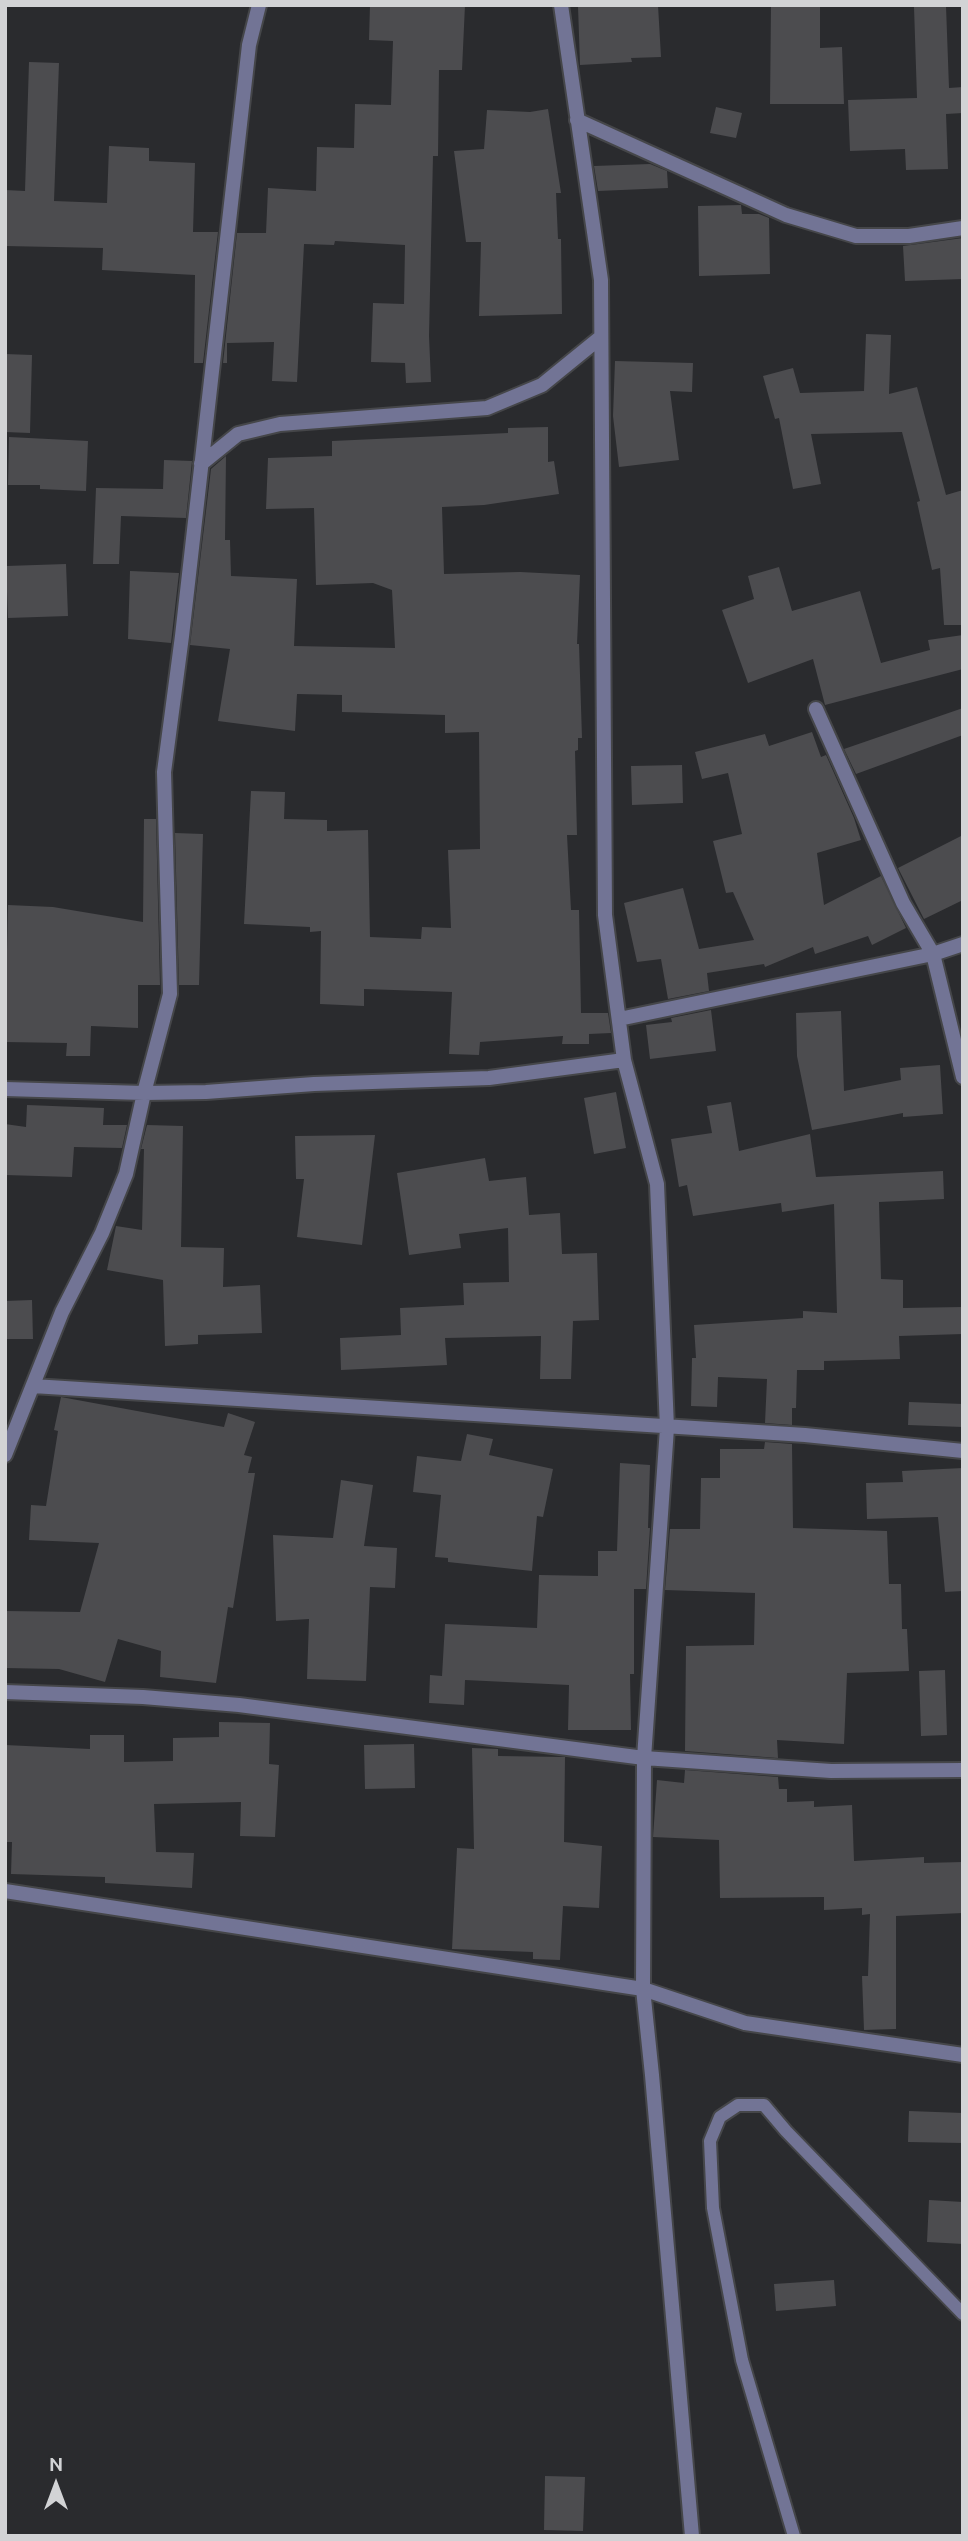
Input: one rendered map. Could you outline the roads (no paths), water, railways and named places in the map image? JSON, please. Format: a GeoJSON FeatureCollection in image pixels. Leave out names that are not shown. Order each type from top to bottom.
{"type":"FeatureCollection","features":[{"type":"Feature","properties":{"kind":"street"},"geometry":{"type":"LineString","coordinates":[[5,1455],[62,1312],[102,1233],[127,1174],[144,1093],[170,994],[164,772],[249,45],[259,5]]}},
{"type":"Feature","properties":{"kind":"street"},"geometry":{"type":"LineString","coordinates":[[561,5],[601,280],[605,915],[624,1060],[657,1184],[667,1427],[644,1758],[643,1989],[692,2536]]}},
{"type":"Feature","properties":{"kind":"street"},"geometry":{"type":"LineString","coordinates":[[578,120],[786,215],[856,236],[909,236],[963,228]]}},
{"type":"Feature","properties":{"kind":"street"},"geometry":{"type":"LineString","coordinates":[[201,464],[238,433],[280,424],[487,408],[542,385],[601,337]]}},
{"type":"Feature","properties":{"kind":"street"},"geometry":{"type":"LineString","coordinates":[[816,709],[903,903],[933,954],[963,1077]]}},
{"type":"Feature","properties":{"kind":"street"},"geometry":{"type":"LineString","coordinates":[[618,1019],[933,954],[963,944]]}},
{"type":"Feature","properties":{"kind":"street"},"geometry":{"type":"LineString","coordinates":[[5,1089],[144,1093],[489,1078],[624,1060]]}},
{"type":"Feature","properties":{"kind":"street"},"geometry":{"type":"LineString","coordinates":[[33,1385],[805,1435],[963,1451]]}},
{"type":"Feature","properties":{"kind":"street"},"geometry":{"type":"LineString","coordinates":[[5,1692],[239,1704],[644,1758],[831,1771],[963,1770]]}},
{"type":"Feature","properties":{"kind":"street"},"geometry":{"type":"LineString","coordinates":[[5,1891],[643,1989],[745,2022],[963,2055]]}},
{"type":"Feature","properties":{"kind":"lane"},"geometry":{"type":"LineString","coordinates":[[794,2536],[742,2360],[713,2208],[710,2141],[720,2117],[738,2105],[764,2105],[963,2314]]}}]}
